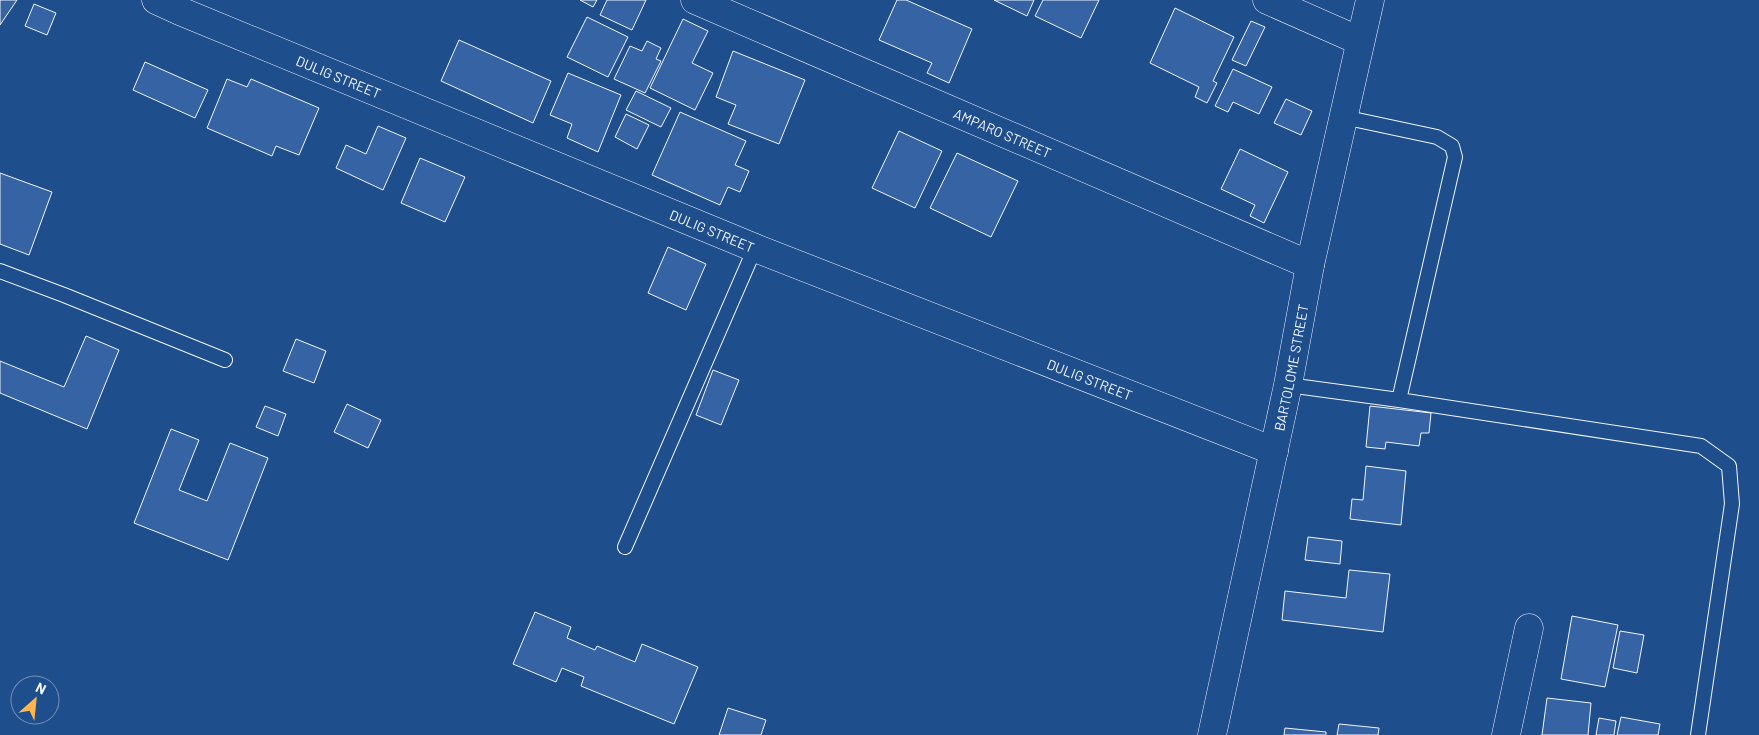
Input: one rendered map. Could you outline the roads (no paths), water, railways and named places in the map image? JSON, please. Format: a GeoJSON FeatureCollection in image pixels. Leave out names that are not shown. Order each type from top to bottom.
{"type":"FeatureCollection","features":[{"type":"Feature","properties":{"kind":"street","name":"DULIG STREET"},"geometry":{"type":"LineString","coordinates":[[156,0],[755,248],[1274,451]]}},
{"type":"Feature","properties":{"kind":"street","name":"AMPARO STREET"},"geometry":{"type":"LineString","coordinates":[[695,0],[1310,265]]}},
{"type":"Feature","properties":{"kind":"street"},"geometry":{"type":"LineString","coordinates":[[1268,0],[1360,41]]}},
{"type":"Feature","properties":{"kind":"street","name":"BARTOLOME STREET"},"geometry":{"type":"LineString","coordinates":[[1212,735],[1288,385],[1310,265],[1370,0]]}},
{"type":"Feature","properties":{"kind":"street"},"geometry":{"type":"LineString","coordinates":[[1506,735],[1529,628]]}},
{"type":"Feature","properties":{"kind":"lane"},"geometry":{"type":"LineString","coordinates":[[1343,117],[1437,137],[1452,146],[1456,157],[1398,400]]}},
{"type":"Feature","properties":{"kind":"lane"},"geometry":{"type":"LineString","coordinates":[[625,547],[755,248]]}},
{"type":"Feature","properties":{"kind":"lane"},"geometry":{"type":"LineString","coordinates":[[0,271],[225,360]]}},
{"type":"Feature","properties":{"kind":"lane"},"geometry":{"type":"LineString","coordinates":[[1288,385],[1701,446],[1729,466],[1732,504],[1698,735]]}}]}
